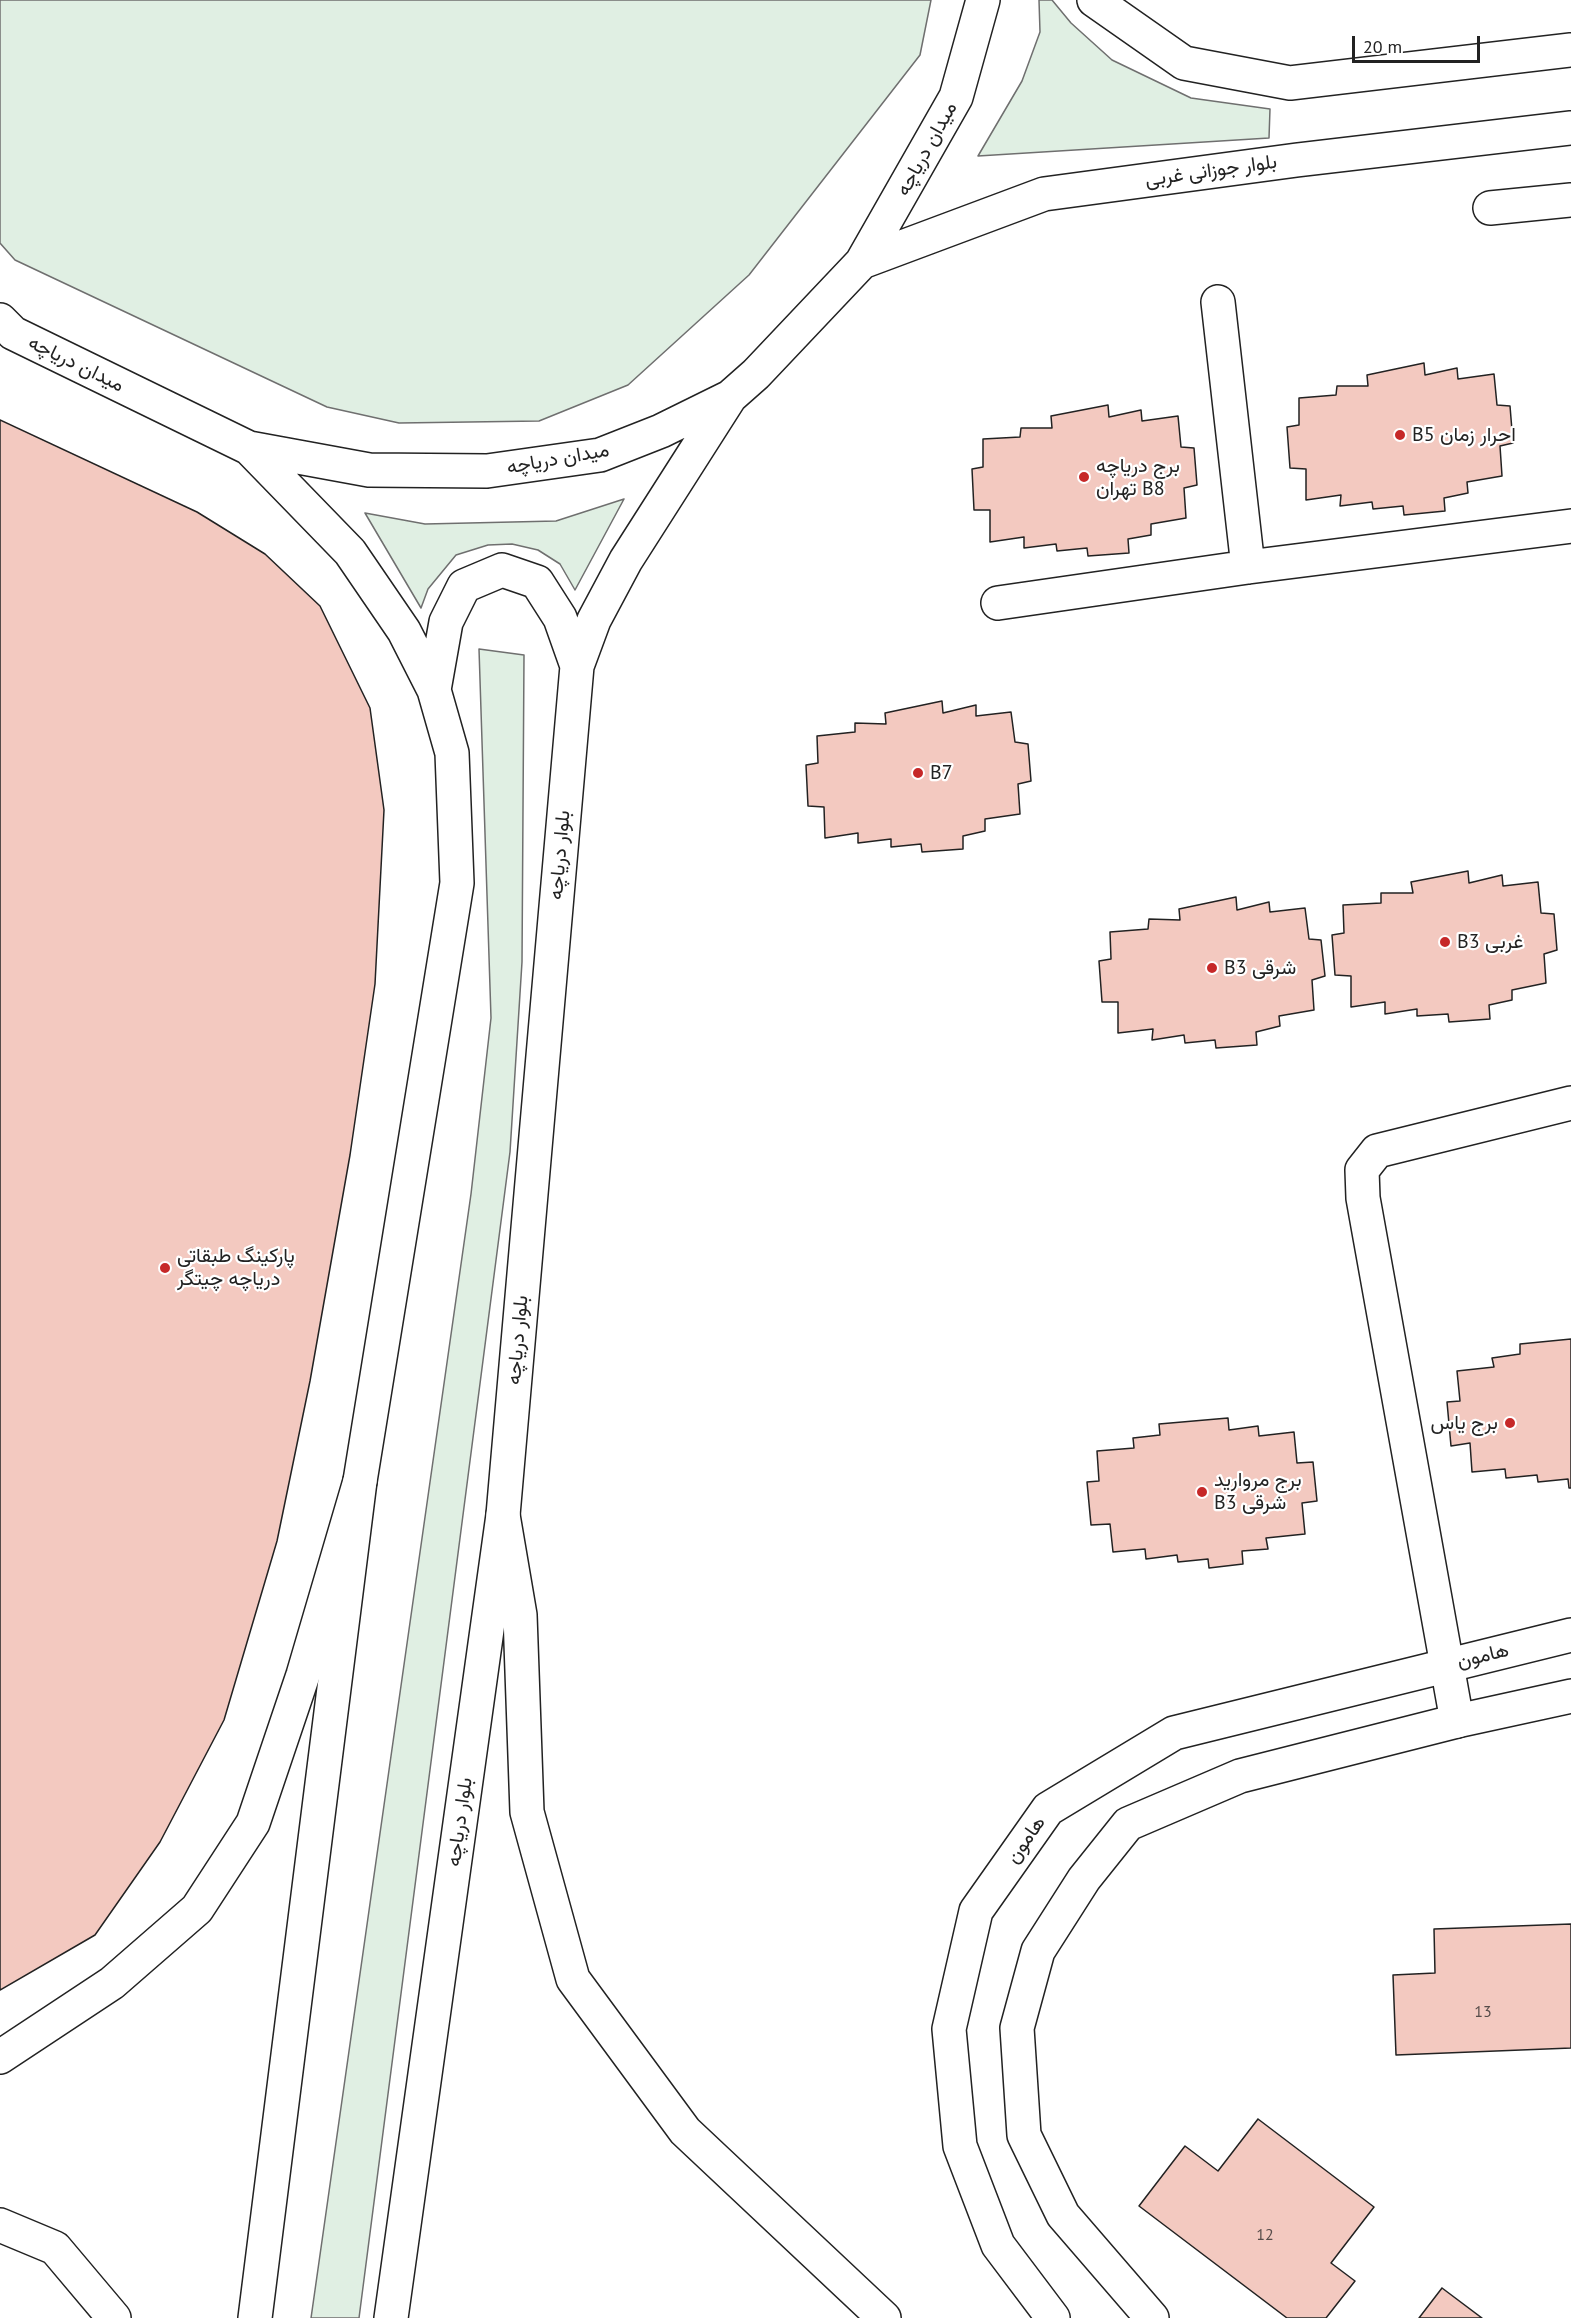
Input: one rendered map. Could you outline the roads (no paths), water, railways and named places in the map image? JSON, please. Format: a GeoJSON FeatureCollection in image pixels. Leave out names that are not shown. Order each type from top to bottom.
{"type":"FeatureCollection","features":[{"type":"Feature","properties":{"kind":"main road","name":"میدان دریاچه"},"geometry":{"type":"LineString","coordinates":[[4,327],[249,448],[369,470],[487,471],[600,455],[661,431],[730,397],[756,374],[862,262],[956,97],[983,0]]}},
{"type":"Feature","properties":{"kind":"main road"},"geometry":{"type":"LineString","coordinates":[[1094,0],[1184,63],[1290,83],[1571,50]]}},
{"type":"Feature","properties":{"kind":"main road","name":"بلوار جوزانی غربی"},"geometry":{"type":"LineString","coordinates":[[862,262],[1044,194],[1297,160],[1571,128]]}},
{"type":"Feature","properties":{"kind":"main road"},"geometry":{"type":"LineString","coordinates":[[1490,208],[1571,200]]}},
{"type":"Feature","properties":{"kind":"main road"},"geometry":{"type":"LineString","coordinates":[[1218,302],[1248,567]]}},
{"type":"Feature","properties":{"kind":"main road","name":"بلوار دریاچه"},"geometry":{"type":"LineString","coordinates":[[391,2318],[503,1515],[577,666],[594,620],[626,560],[730,397]]}},
{"type":"Feature","properties":{"kind":"main road"},"geometry":{"type":"LineString","coordinates":[[249,448],[350,552],[404,631],[434,690],[452,753],[457,883],[360,1481],[255,2318]]}},
{"type":"Feature","properties":{"kind":"main road"},"geometry":{"type":"LineString","coordinates":[[998,603],[1248,567],[1571,526]]}},
{"type":"Feature","properties":{"kind":"main road"},"geometry":{"type":"LineString","coordinates":[[434,690],[446,622],[464,586],[502,570],[537,582],[560,618],[577,666]]}},
{"type":"Feature","properties":{"kind":"main road"},"geometry":{"type":"LineString","coordinates":[[1456,1721],[1363,1198],[1362,1170],[1377,1151],[1571,1103]]}},
{"type":"Feature","properties":{"kind":"main road"},"geometry":{"type":"LineString","coordinates":[[0,2057],[112,1983],[197,1909],[253,1823],[303,1675],[360,1481]]}},
{"type":"Feature","properties":{"kind":"main road"},"geometry":{"type":"LineString","coordinates":[[503,1515],[520,1615],[527,1812],[573,1979],[685,2131],[884,2318]]}},
{"type":"Feature","properties":{"kind":"main road","name":"هامون"},"geometry":{"type":"LineString","coordinates":[[1053,2318],[998,2245],[960,2146],[948,2029],[976,1911],[1048,1809],[1174,1733],[1571,1635]]}},
{"type":"Feature","properties":{"kind":"main road"},"geometry":{"type":"LineString","coordinates":[[1152,2318],[1062,2215],[1024,2135],[1017,2028],[1038,1951],[1084,1879],[1128,1824],[1240,1776],[1456,1721],[1571,1696]]}},
{"type":"Feature","properties":{"kind":"main road"},"geometry":{"type":"LineString","coordinates":[[0,2225],[55,2248],[114,2318]]}},
{"type":"Feature","properties":{"kind":"place","name":"B5 احرار زمان"},"geometry":{"type":"Point","coordinates":[1400,435]}},
{"type":"Feature","properties":{"kind":"place","name":"برج دریاچه تهران B8"},"geometry":{"type":"Point","coordinates":[1084,477]}},
{"type":"Feature","properties":{"kind":"place","name":"B7"},"geometry":{"type":"Point","coordinates":[918,773]}},
{"type":"Feature","properties":{"kind":"place","name":"B3 غربی"},"geometry":{"type":"Point","coordinates":[1445,942]}},
{"type":"Feature","properties":{"kind":"place","name":"B3 شرقی"},"geometry":{"type":"Point","coordinates":[1212,968]}},
{"type":"Feature","properties":{"kind":"place","name":"پارکینگ طبقاتی دریاچه چیتگر"},"geometry":{"type":"Point","coordinates":[165,1268]}},
{"type":"Feature","properties":{"kind":"place","name":"برج یاس"},"geometry":{"type":"Point","coordinates":[1510,1423]}},
{"type":"Feature","properties":{"kind":"place","name":"برج مروارید B3 شرقی"},"geometry":{"type":"Point","coordinates":[1202,1492]}}]}
